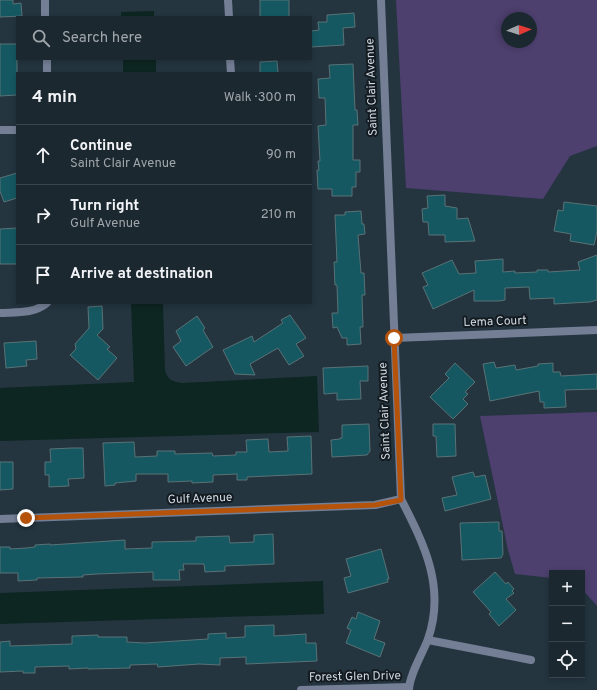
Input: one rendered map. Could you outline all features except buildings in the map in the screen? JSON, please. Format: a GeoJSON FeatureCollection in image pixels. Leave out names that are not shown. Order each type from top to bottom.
{"type":"FeatureCollection","features":[{"type":"Feature","properties":{"kind":"street"},"geometry":{"type":"LineString","coordinates":[[45,0],[45,16]]}},
{"type":"Feature","properties":{"kind":"street"},"geometry":{"type":"LineString","coordinates":[[228,0],[229,16]]}},
{"type":"Feature","properties":{"kind":"street","name":"Saint Clair Avenue"},"geometry":{"type":"LineString","coordinates":[[381,0],[401,500],[420,535],[431,566],[433,581],[434,611],[432,626],[409,689]]}},
{"type":"Feature","properties":{"kind":"street"},"geometry":{"type":"LineString","coordinates":[[47,60],[48,72]]}},
{"type":"Feature","properties":{"kind":"street"},"geometry":{"type":"LineString","coordinates":[[230,60],[231,72]]}},
{"type":"Feature","properties":{"kind":"street"},"geometry":{"type":"LineString","coordinates":[[0,130],[16,130]]}},
{"type":"Feature","properties":{"kind":"street"},"geometry":{"type":"LineString","coordinates":[[0,313],[29,312],[41,308],[46,304]]}},
{"type":"Feature","properties":{"kind":"street","name":"Lema Court"},"geometry":{"type":"LineString","coordinates":[[394,338],[597,330]]}},
{"type":"Feature","properties":{"kind":"street","name":"Gulf Avenue"},"geometry":{"type":"LineString","coordinates":[[0,519],[375,505],[401,500]]}},
{"type":"Feature","properties":{"kind":"street"},"geometry":{"type":"LineString","coordinates":[[428,640],[531,660]]}},
{"type":"Feature","properties":{"kind":"street","name":"Forest Glen Drive"},"geometry":{"type":"LineString","coordinates":[[301,690],[409,689]]}},
{"type":"Feature","properties":{"kind":"shaded area"},"geometry":{"type":"Polygon","coordinates":[[[396,0],[597,0],[597,146],[570,156],[543,199],[406,188],[396,0]]]}},
{"type":"Feature","properties":{"kind":"shaded area"},"geometry":{"type":"Polygon","coordinates":[[[154,11],[154,16],[121,16],[121,12],[154,11]]]}},
{"type":"Feature","properties":{"kind":"shaded area"},"geometry":{"type":"Polygon","coordinates":[[[123,60],[156,60],[156,72],[123,72],[123,60]]]}},
{"type":"Feature","properties":{"kind":"shaded area"},"geometry":{"type":"Polygon","coordinates":[[[131,304],[163,304],[165,370],[169,378],[175,382],[182,383],[317,376],[319,432],[0,441],[0,388],[134,382],[131,304]]]}},
{"type":"Feature","properties":{"kind":"shaded area"},"geometry":{"type":"Polygon","coordinates":[[[597,412],[597,606],[585,592],[585,570],[549,570],[549,578],[515,574],[508,550],[480,416],[597,412]]]}},
{"type":"Feature","properties":{"kind":"shaded area"},"geometry":{"type":"Polygon","coordinates":[[[323,581],[324,614],[0,624],[0,593],[323,581]]]}},
{"type":"Feature","properties":{"kind":"route"},"geometry":{"type":"LineString","coordinates":[[26,518],[173,511],[375,505],[401,500],[394,338]]}}]}
